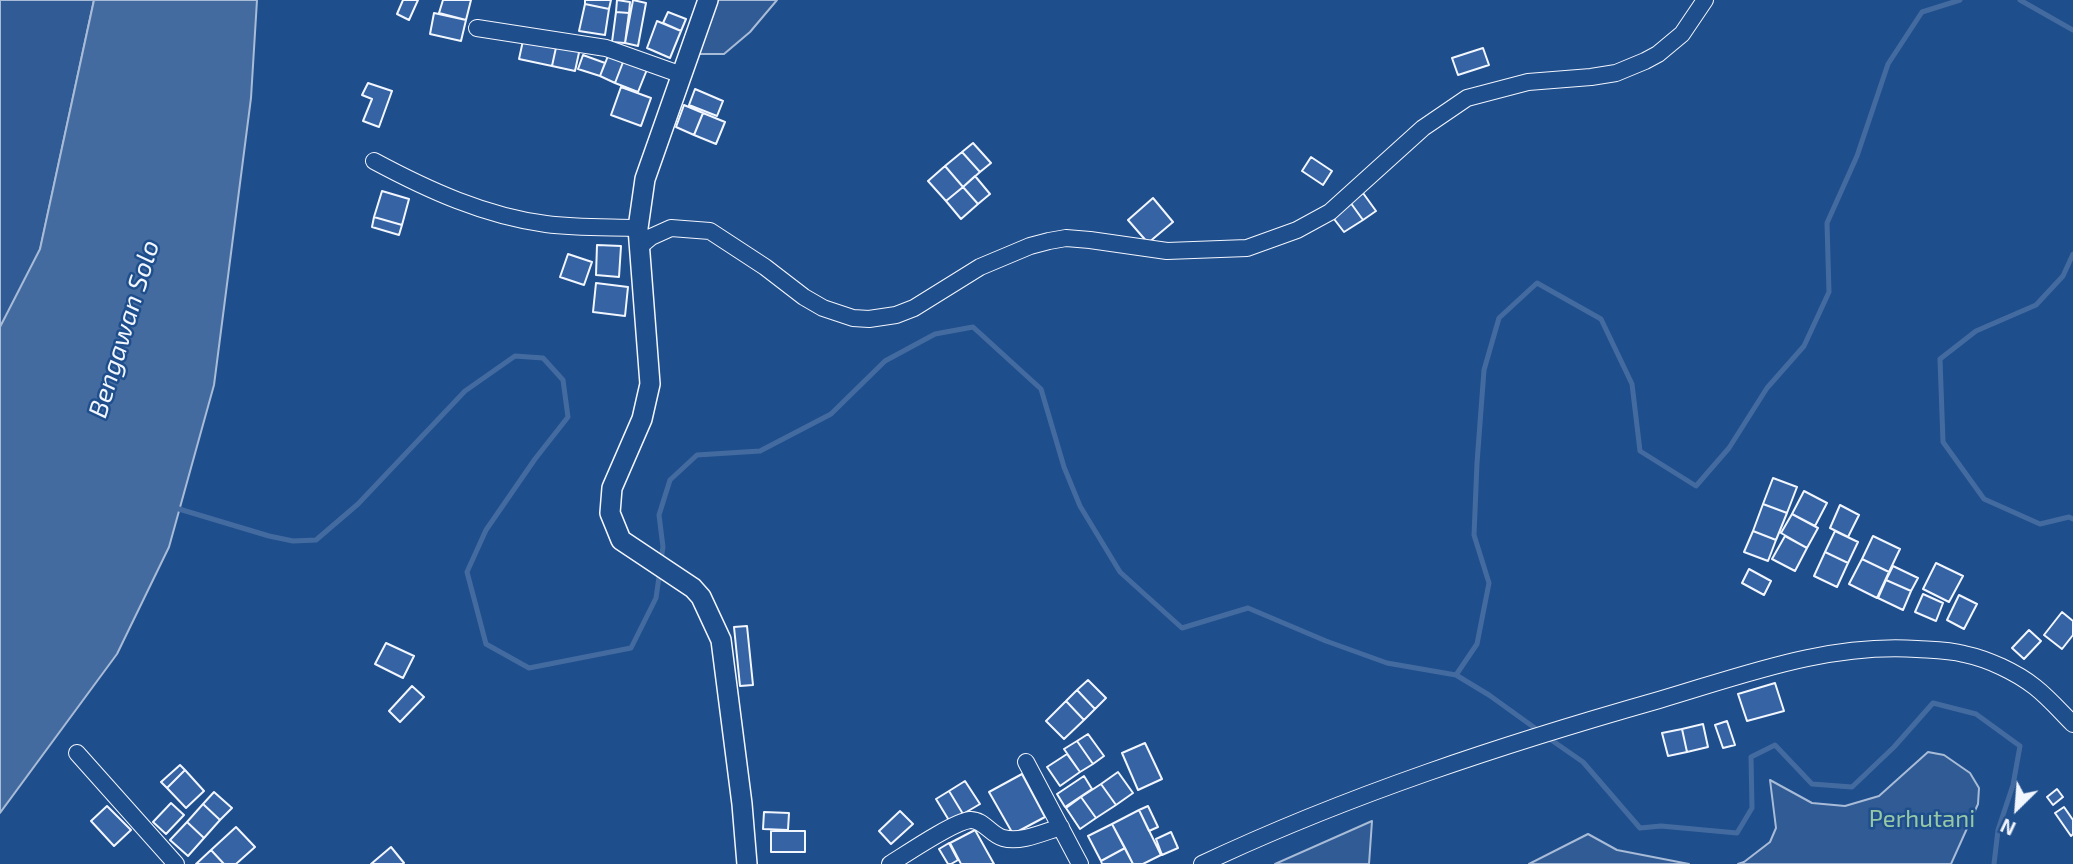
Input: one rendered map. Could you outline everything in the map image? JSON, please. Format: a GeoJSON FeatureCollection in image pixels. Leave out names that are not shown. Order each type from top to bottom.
{"type":"FeatureCollection","features":[{"type":"Feature","properties":{"kind":"street"},"geometry":{"type":"LineString","coordinates":[[708,0],[645,179],[638,237],[650,384],[642,419],[612,488],[610,513],[621,540],[693,588],[701,597],[721,640],[747,864]]}},
{"type":"Feature","properties":{"kind":"street"},"geometry":{"type":"LineString","coordinates":[[374,161],[439,193],[499,214],[544,224],[588,227],[638,237],[651,237],[671,228],[710,231],[746,254],[804,298],[823,308],[853,318],[881,318],[914,308],[980,267],[1030,246],[1066,238],[1167,251],[1219,250],[1259,245],[1297,230],[1330,212],[1413,136],[1467,98],[1528,82],[1591,77],[1616,72],[1645,61],[1682,34],[1705,0]]}},
{"type":"Feature","properties":{"kind":"street"},"geometry":{"type":"LineString","coordinates":[[477,28],[606,48],[682,75]]}},
{"type":"Feature","properties":{"kind":"street"},"geometry":{"type":"LineString","coordinates":[[1202,864],[1264,835],[1381,789],[1553,730],[1767,666],[1846,650],[1893,647],[1965,654],[2001,667],[2037,688],[2073,724]]}},
{"type":"Feature","properties":{"kind":"street"},"geometry":{"type":"LineString","coordinates":[[76,753],[176,864]]}},
{"type":"Feature","properties":{"kind":"street"},"geometry":{"type":"LineString","coordinates":[[1026,762],[1080,864]]}},
{"type":"Feature","properties":{"kind":"street"},"geometry":{"type":"LineString","coordinates":[[890,864],[970,820],[979,822],[1000,838],[1012,839],[1061,827]]}},
{"type":"Feature","properties":{"kind":"green space"},"geometry":{"type":"Polygon","coordinates":[[[0,0],[94,0],[37,264],[0,327],[0,0]]]}},
{"type":"Feature","properties":{"kind":"green space"},"geometry":{"type":"Polygon","coordinates":[[[716,0],[777,0],[750,32],[724,54],[698,54],[716,0]]]}},
{"type":"Feature","properties":{"kind":"green space","name":"Perhutani"},"geometry":{"type":"Polygon","coordinates":[[[1928,752],[1944,755],[1970,773],[1979,788],[1978,804],[1951,864],[1738,864],[1770,842],[1776,828],[1770,780],[1812,803],[1845,806],[1879,796],[1928,752]]]}},
{"type":"Feature","properties":{"kind":"green space"},"geometry":{"type":"Polygon","coordinates":[[[1372,821],[1369,864],[1275,864],[1372,821]]]}},
{"type":"Feature","properties":{"kind":"green space"},"geometry":{"type":"Polygon","coordinates":[[[1588,834],[1617,850],[1689,864],[1529,864],[1588,834]]]}},
{"type":"Feature","properties":{"kind":"water","name":"Bengawan Solo"},"geometry":{"type":"Polygon","coordinates":[[[94,0],[257,0],[251,98],[214,385],[169,547],[117,654],[0,813],[0,327],[40,249],[94,0]]]}},
{"type":"Feature","properties":{"kind":"building"},"geometry":{"type":"Polygon","coordinates":[[[403,0],[418,0],[409,20],[397,14],[403,0]]]}},
{"type":"Feature","properties":{"kind":"building"},"geometry":{"type":"Polygon","coordinates":[[[443,0],[471,0],[466,20],[439,13],[443,0]]]}},
{"type":"Feature","properties":{"kind":"building"},"geometry":{"type":"Polygon","coordinates":[[[585,0],[611,0],[609,9],[585,4],[585,0]]]}},
{"type":"Feature","properties":{"kind":"building"},"geometry":{"type":"Polygon","coordinates":[[[617,0],[630,2],[629,13],[616,12],[617,0]]]}},
{"type":"Feature","properties":{"kind":"building"},"geometry":{"type":"Polygon","coordinates":[[[633,0],[646,3],[638,46],[625,43],[633,0]]]}},
{"type":"Feature","properties":{"kind":"building"},"geometry":{"type":"Polygon","coordinates":[[[585,4],[609,9],[605,35],[579,31],[585,4]]]}},
{"type":"Feature","properties":{"kind":"building"},"geometry":{"type":"Polygon","coordinates":[[[616,12],[629,13],[625,43],[612,42],[616,12]]]}},
{"type":"Feature","properties":{"kind":"building"},"geometry":{"type":"Polygon","coordinates":[[[668,12],[686,19],[681,31],[663,23],[668,12]]]}},
{"type":"Feature","properties":{"kind":"building"},"geometry":{"type":"Polygon","coordinates":[[[434,13],[466,20],[461,41],[430,34],[434,13]]]}},
{"type":"Feature","properties":{"kind":"building"},"geometry":{"type":"Polygon","coordinates":[[[657,21],[681,31],[670,58],[647,48],[657,21]]]}},
{"type":"Feature","properties":{"kind":"building"},"geometry":{"type":"Polygon","coordinates":[[[524,36],[557,43],[552,66],[519,59],[524,36]]]}},
{"type":"Feature","properties":{"kind":"building"},"geometry":{"type":"Polygon","coordinates":[[[557,43],[580,48],[575,71],[552,66],[557,43]]]}},
{"type":"Feature","properties":{"kind":"building"},"geometry":{"type":"Polygon","coordinates":[[[1483,48],[1489,65],[1458,75],[1452,58],[1483,48]]]}},
{"type":"Feature","properties":{"kind":"building"},"geometry":{"type":"Polygon","coordinates":[[[610,51],[625,57],[615,83],[600,76],[610,51]]]}},
{"type":"Feature","properties":{"kind":"building"},"geometry":{"type":"Polygon","coordinates":[[[583,55],[605,63],[600,76],[578,69],[583,55]]]}},
{"type":"Feature","properties":{"kind":"building"},"geometry":{"type":"Polygon","coordinates":[[[625,57],[648,67],[638,92],[615,83],[625,57]]]}},
{"type":"Feature","properties":{"kind":"building"},"geometry":{"type":"Polygon","coordinates":[[[368,83],[392,91],[379,127],[363,121],[372,99],[362,95],[368,83]]]}},
{"type":"Feature","properties":{"kind":"building"},"geometry":{"type":"Polygon","coordinates":[[[621,87],[651,98],[641,126],[611,115],[621,87]]]}},
{"type":"Feature","properties":{"kind":"building"},"geometry":{"type":"Polygon","coordinates":[[[695,89],[723,101],[717,116],[689,105],[695,89]]]}},
{"type":"Feature","properties":{"kind":"building"},"geometry":{"type":"Polygon","coordinates":[[[684,105],[703,113],[694,135],[676,127],[684,105]]]}},
{"type":"Feature","properties":{"kind":"building"},"geometry":{"type":"Polygon","coordinates":[[[703,113],[725,122],[716,144],[694,135],[703,113]]]}},
{"type":"Feature","properties":{"kind":"building"},"geometry":{"type":"Polygon","coordinates":[[[973,143],[991,163],[980,172],[962,152],[973,143]]]}},
{"type":"Feature","properties":{"kind":"building"},"geometry":{"type":"Polygon","coordinates":[[[962,152],[980,172],[963,187],[945,166],[962,152]]]}},
{"type":"Feature","properties":{"kind":"building"},"geometry":{"type":"Polygon","coordinates":[[[1311,157],[1332,171],[1323,185],[1302,171],[1311,157]]]}},
{"type":"Feature","properties":{"kind":"building"},"geometry":{"type":"Polygon","coordinates":[[[945,166],[963,187],[946,201],[928,181],[945,166]]]}},
{"type":"Feature","properties":{"kind":"building"},"geometry":{"type":"Polygon","coordinates":[[[975,176],[990,194],[978,204],[963,187],[975,176]]]}},
{"type":"Feature","properties":{"kind":"building"},"geometry":{"type":"Polygon","coordinates":[[[963,187],[978,204],[961,219],[946,201],[963,187]]]}},
{"type":"Feature","properties":{"kind":"building"},"geometry":{"type":"Polygon","coordinates":[[[382,191],[409,199],[402,225],[374,217],[382,191]]]}},
{"type":"Feature","properties":{"kind":"building"},"geometry":{"type":"Polygon","coordinates":[[[1363,193],[1376,211],[1363,220],[1350,202],[1363,193]]]}},
{"type":"Feature","properties":{"kind":"building"},"geometry":{"type":"Polygon","coordinates":[[[1153,198],[1173,222],[1148,243],[1128,220],[1153,198]]]}},
{"type":"Feature","properties":{"kind":"building"},"geometry":{"type":"Polygon","coordinates":[[[1350,202],[1363,220],[1344,232],[1331,215],[1350,202]]]}},
{"type":"Feature","properties":{"kind":"building"},"geometry":{"type":"Polygon","coordinates":[[[374,217],[402,225],[399,235],[372,227],[374,217]]]}},
{"type":"Feature","properties":{"kind":"building"},"geometry":{"type":"Polygon","coordinates":[[[597,245],[621,246],[619,277],[596,275],[597,245]]]}},
{"type":"Feature","properties":{"kind":"building"},"geometry":{"type":"Polygon","coordinates":[[[568,254],[592,262],[584,285],[560,277],[568,254]]]}},
{"type":"Feature","properties":{"kind":"building"},"geometry":{"type":"Polygon","coordinates":[[[596,283],[628,287],[625,316],[593,312],[596,283]]]}},
{"type":"Feature","properties":{"kind":"building"},"geometry":{"type":"Polygon","coordinates":[[[1773,478],[1797,487],[1787,513],[1763,504],[1773,478]]]}},
{"type":"Feature","properties":{"kind":"building"},"geometry":{"type":"Polygon","coordinates":[[[1804,491],[1827,503],[1815,526],[1792,514],[1804,491]]]}},
{"type":"Feature","properties":{"kind":"building"},"geometry":{"type":"Polygon","coordinates":[[[1763,504],[1787,513],[1776,540],[1753,531],[1763,504]]]}},
{"type":"Feature","properties":{"kind":"building"},"geometry":{"type":"Polygon","coordinates":[[[1840,505],[1859,515],[1848,537],[1830,528],[1840,505]]]}},
{"type":"Feature","properties":{"kind":"building"},"geometry":{"type":"Polygon","coordinates":[[[1792,514],[1818,528],[1807,548],[1781,533],[1792,514]]]}},
{"type":"Feature","properties":{"kind":"building"},"geometry":{"type":"Polygon","coordinates":[[[1753,531],[1776,540],[1768,561],[1744,552],[1753,531]]]}},
{"type":"Feature","properties":{"kind":"building"},"geometry":{"type":"Polygon","coordinates":[[[1835,531],[1858,542],[1848,563],[1825,552],[1835,531]]]}},
{"type":"Feature","properties":{"kind":"building"},"geometry":{"type":"Polygon","coordinates":[[[1785,536],[1807,548],[1795,571],[1772,559],[1785,536]]]}},
{"type":"Feature","properties":{"kind":"building"},"geometry":{"type":"Polygon","coordinates":[[[1873,536],[1900,549],[1889,572],[1862,559],[1873,536]]]}},
{"type":"Feature","properties":{"kind":"building"},"geometry":{"type":"Polygon","coordinates":[[[1825,552],[1848,563],[1837,587],[1814,576],[1825,552]]]}},
{"type":"Feature","properties":{"kind":"building"},"geometry":{"type":"Polygon","coordinates":[[[1862,559],[1889,572],[1877,598],[1849,584],[1862,559]]]}},
{"type":"Feature","properties":{"kind":"building"},"geometry":{"type":"Polygon","coordinates":[[[1936,563],[1963,576],[1949,602],[1923,589],[1936,563]]]}},
{"type":"Feature","properties":{"kind":"building"},"geometry":{"type":"Polygon","coordinates":[[[1893,566],[1918,578],[1911,591],[1886,580],[1893,566]]]}},
{"type":"Feature","properties":{"kind":"building"},"geometry":{"type":"Polygon","coordinates":[[[1749,569],[1771,581],[1764,595],[1742,583],[1749,569]]]}},
{"type":"Feature","properties":{"kind":"building"},"geometry":{"type":"Polygon","coordinates":[[[1886,580],[1911,591],[1903,610],[1878,598],[1886,580]]]}},
{"type":"Feature","properties":{"kind":"building"},"geometry":{"type":"Polygon","coordinates":[[[1923,594],[1943,603],[1936,621],[1915,612],[1923,594]]]}},
{"type":"Feature","properties":{"kind":"building"},"geometry":{"type":"Polygon","coordinates":[[[1959,595],[1977,604],[1964,629],[1947,620],[1959,595]]]}},
{"type":"Feature","properties":{"kind":"building"},"geometry":{"type":"Polygon","coordinates":[[[2062,612],[2073,621],[2073,635],[2062,649],[2044,635],[2062,612]]]}},
{"type":"Feature","properties":{"kind":"building"},"geometry":{"type":"Polygon","coordinates":[[[747,626],[753,685],[740,686],[734,627],[747,626]]]}},
{"type":"Feature","properties":{"kind":"building"},"geometry":{"type":"Polygon","coordinates":[[[2029,630],[2041,641],[2024,659],[2012,648],[2029,630]]]}},
{"type":"Feature","properties":{"kind":"building"},"geometry":{"type":"Polygon","coordinates":[[[386,643],[414,656],[403,678],[375,664],[386,643]]]}},
{"type":"Feature","properties":{"kind":"building"},"geometry":{"type":"Polygon","coordinates":[[[1088,680],[1106,698],[1095,709],[1077,690],[1088,680]]]}},
{"type":"Feature","properties":{"kind":"building"},"geometry":{"type":"Polygon","coordinates":[[[1775,683],[1784,711],[1747,721],[1738,694],[1775,683]]]}},
{"type":"Feature","properties":{"kind":"building"},"geometry":{"type":"Polygon","coordinates":[[[412,686],[424,697],[400,722],[389,711],[412,686]]]}},
{"type":"Feature","properties":{"kind":"building"},"geometry":{"type":"Polygon","coordinates":[[[1077,690],[1095,709],[1084,720],[1066,701],[1077,690]]]}},
{"type":"Feature","properties":{"kind":"building"},"geometry":{"type":"Polygon","coordinates":[[[1066,701],[1084,720],[1064,739],[1046,721],[1066,701]]]}},
{"type":"Feature","properties":{"kind":"building"},"geometry":{"type":"Polygon","coordinates":[[[1727,721],[1735,745],[1723,748],[1715,725],[1727,721]]]}},
{"type":"Feature","properties":{"kind":"building"},"geometry":{"type":"Polygon","coordinates":[[[1703,724],[1708,747],[1687,752],[1682,729],[1703,724]]]}},
{"type":"Feature","properties":{"kind":"building"},"geometry":{"type":"Polygon","coordinates":[[[1682,729],[1687,752],[1668,756],[1662,733],[1682,729]]]}},
{"type":"Feature","properties":{"kind":"building"},"geometry":{"type":"Polygon","coordinates":[[[1088,734],[1104,756],[1093,764],[1077,741],[1088,734]]]}},
{"type":"Feature","properties":{"kind":"building"},"geometry":{"type":"Polygon","coordinates":[[[1077,741],[1093,764],[1080,772],[1064,749],[1077,741]]]}},
{"type":"Feature","properties":{"kind":"building"},"geometry":{"type":"Polygon","coordinates":[[[1145,743],[1162,779],[1138,790],[1122,753],[1145,743]]]}},
{"type":"Feature","properties":{"kind":"building"},"geometry":{"type":"Polygon","coordinates":[[[1067,754],[1080,772],[1060,786],[1047,767],[1067,754]]]}},
{"type":"Feature","properties":{"kind":"building"},"geometry":{"type":"Polygon","coordinates":[[[180,765],[185,770],[167,788],[161,782],[180,765]]]}},
{"type":"Feature","properties":{"kind":"building"},"geometry":{"type":"Polygon","coordinates":[[[185,770],[204,791],[186,808],[167,788],[185,770]]]}},
{"type":"Feature","properties":{"kind":"building"},"geometry":{"type":"Polygon","coordinates":[[[1118,772],[1133,793],[1116,805],[1101,784],[1118,772]]]}},
{"type":"Feature","properties":{"kind":"building"},"geometry":{"type":"Polygon","coordinates":[[[1022,774],[1045,817],[1013,834],[989,792],[1022,774]]]}},
{"type":"Feature","properties":{"kind":"building"},"geometry":{"type":"Polygon","coordinates":[[[1084,776],[1092,789],[1065,807],[1057,794],[1084,776]]]}},
{"type":"Feature","properties":{"kind":"building"},"geometry":{"type":"Polygon","coordinates":[[[965,781],[980,804],[963,814],[949,791],[965,781]]]}},
{"type":"Feature","properties":{"kind":"building"},"geometry":{"type":"Polygon","coordinates":[[[1101,784],[1116,805],[1096,818],[1081,797],[1101,784]]]}},
{"type":"Feature","properties":{"kind":"building"},"geometry":{"type":"Polygon","coordinates":[[[2057,789],[2063,797],[2053,805],[2047,797],[2057,789]]]}},
{"type":"Feature","properties":{"kind":"building"},"geometry":{"type":"Polygon","coordinates":[[[949,791],[963,814],[950,822],[936,799],[949,791]]]}},
{"type":"Feature","properties":{"kind":"building"},"geometry":{"type":"Polygon","coordinates":[[[214,792],[232,808],[220,820],[203,804],[214,792]]]}},
{"type":"Feature","properties":{"kind":"building"},"geometry":{"type":"Polygon","coordinates":[[[1081,797],[1096,818],[1080,829],[1066,808],[1081,797]]]}},
{"type":"Feature","properties":{"kind":"building"},"geometry":{"type":"Polygon","coordinates":[[[171,803],[184,815],[166,834],[153,822],[171,803]]]}},
{"type":"Feature","properties":{"kind":"building"},"geometry":{"type":"Polygon","coordinates":[[[203,804],[220,820],[204,838],[187,822],[203,804]]]}},
{"type":"Feature","properties":{"kind":"building"},"geometry":{"type":"Polygon","coordinates":[[[107,806],[131,830],[114,846],[91,821],[107,806]]]}},
{"type":"Feature","properties":{"kind":"building"},"geometry":{"type":"Polygon","coordinates":[[[1148,806],[1158,827],[1149,831],[1139,810],[1148,806]]]}},
{"type":"Feature","properties":{"kind":"building"},"geometry":{"type":"Polygon","coordinates":[[[2064,807],[2073,820],[2071,836],[2055,813],[2064,807]]]}},
{"type":"Feature","properties":{"kind":"building"},"geometry":{"type":"Polygon","coordinates":[[[1139,810],[1161,855],[1143,864],[1133,864],[1112,824],[1139,810]]]}},
{"type":"Feature","properties":{"kind":"building"},"geometry":{"type":"Polygon","coordinates":[[[900,811],[913,824],[891,844],[879,831],[900,811]]]}},
{"type":"Feature","properties":{"kind":"building"},"geometry":{"type":"Polygon","coordinates":[[[764,812],[789,813],[788,830],[763,829],[764,812]]]}},
{"type":"Feature","properties":{"kind":"building"},"geometry":{"type":"Polygon","coordinates":[[[187,822],[204,838],[188,856],[170,840],[187,822]]]}},
{"type":"Feature","properties":{"kind":"building"},"geometry":{"type":"Polygon","coordinates":[[[1112,824],[1125,848],[1101,861],[1088,836],[1112,824]]]}},
{"type":"Feature","properties":{"kind":"building"},"geometry":{"type":"Polygon","coordinates":[[[236,827],[255,847],[236,864],[224,864],[211,850],[236,827]]]}},
{"type":"Feature","properties":{"kind":"building"},"geometry":{"type":"Polygon","coordinates":[[[975,830],[994,864],[961,864],[950,843],[975,830]]]}},
{"type":"Feature","properties":{"kind":"building"},"geometry":{"type":"Polygon","coordinates":[[[771,831],[805,831],[805,852],[771,852],[771,831]]]}},
{"type":"Feature","properties":{"kind":"building"},"geometry":{"type":"Polygon","coordinates":[[[1171,832],[1178,848],[1162,855],[1156,839],[1171,832]]]}},
{"type":"Feature","properties":{"kind":"building"},"geometry":{"type":"Polygon","coordinates":[[[949,843],[958,860],[951,864],[948,864],[939,849],[949,843]]]}},
{"type":"Feature","properties":{"kind":"building"},"geometry":{"type":"Polygon","coordinates":[[[391,847],[403,864],[371,864],[391,847]]]}},
{"type":"Feature","properties":{"kind":"building"},"geometry":{"type":"Polygon","coordinates":[[[1125,848],[1133,864],[1102,864],[1101,861],[1125,848]]]}},
{"type":"Feature","properties":{"kind":"building"},"geometry":{"type":"Polygon","coordinates":[[[211,850],[224,864],[196,864],[211,850]]]}},
{"type":"Feature","properties":{"kind":"waterway"},"geometry":{"type":"LineString","coordinates":[[1456,675],[1477,644],[1489,583],[1474,535],[1484,370],[1499,318],[1537,283],[1601,319],[1632,384],[1640,451],[1696,486],[1729,448],[1767,388],[1804,346],[1829,292],[1827,223],[1857,156],[1888,64],[1922,12],[1960,0]]}},
{"type":"Feature","properties":{"kind":"waterway"},"geometry":{"type":"LineString","coordinates":[[2020,0],[2073,30]]}},
{"type":"Feature","properties":{"kind":"waterway"},"geometry":{"type":"LineString","coordinates":[[2073,254],[2063,276],[2036,305],[1976,331],[1940,359],[1943,442],[1984,499],[2040,524],[2069,517],[2073,519]]}},
{"type":"Feature","properties":{"kind":"waterway"},"geometry":{"type":"LineString","coordinates":[[661,560],[663,547],[659,515],[670,480],[697,455],[760,451],[831,414],[885,361],[935,334],[973,327],[1041,389],[1064,467],[1080,506],[1120,572],[1182,628],[1248,608],[1387,663],[1456,675],[1539,731]]}},
{"type":"Feature","properties":{"kind":"waterway"},"geometry":{"type":"LineString","coordinates":[[179,509],[269,536],[293,541],[316,540],[358,504],[465,391],[515,356],[543,358],[563,380],[568,417],[486,530],[467,572],[486,644],[529,668],[631,648],[656,598],[660,570]]}},
{"type":"Feature","properties":{"kind":"waterway"},"geometry":{"type":"LineString","coordinates":[[1547,737],[1583,762],[1640,828],[1661,826],[1737,833],[1752,808],[1751,757],[1775,745],[1812,784],[1852,787],[1894,747],[1933,703],[1976,714],[2020,746],[2013,785],[1998,830],[1994,864]]}}]}
